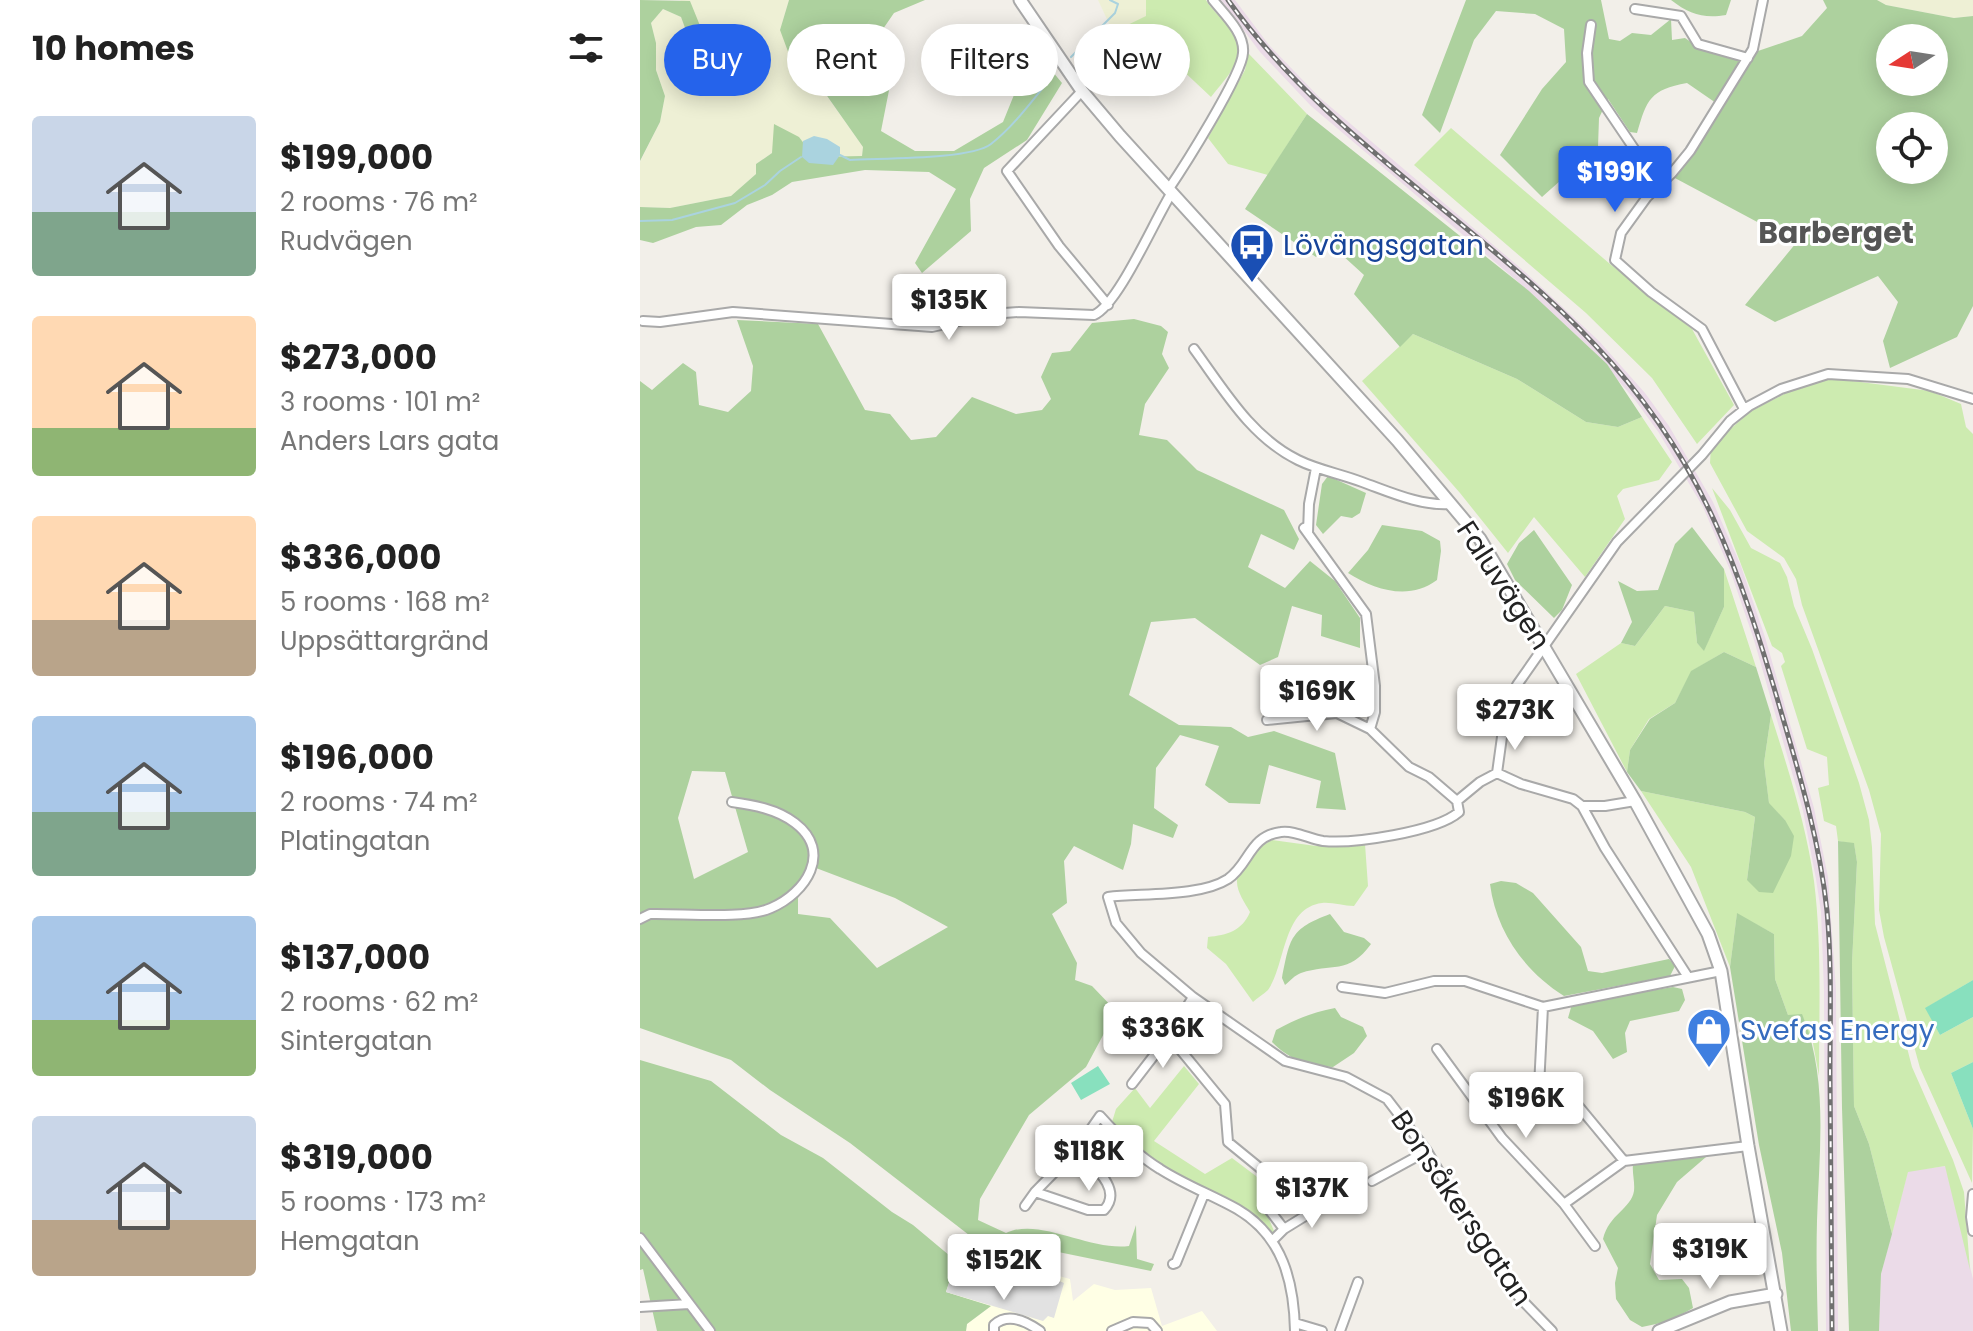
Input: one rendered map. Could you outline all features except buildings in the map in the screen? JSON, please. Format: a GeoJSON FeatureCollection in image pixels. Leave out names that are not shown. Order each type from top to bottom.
{"type":"FeatureCollection","features":[{"type":"Feature","properties":{"kind":"street","name":"Faluvägen"},"geometry":{"type":"LineString","coordinates":[[1020,0],[1074,79]]}},
{"type":"Feature","properties":{"kind":"street"},"geometry":{"type":"LineString","coordinates":[[643,321],[660,322],[733,312],[932,327],[990,314],[1094,315],[1103,312],[1241,66],[1244,53],[1242,42],[1213,0]]}},
{"type":"Feature","properties":{"kind":"street"},"geometry":{"type":"LineString","coordinates":[[1744,409],[1702,329],[1651,292],[1615,260],[1621,233],[1647,197],[1690,151],[1748,58],[1753,49],[1763,0]]}},
{"type":"Feature","properties":{"kind":"street"},"geometry":{"type":"LineString","coordinates":[[1635,9],[1681,16],[1698,44],[1748,58]]}},
{"type":"Feature","properties":{"kind":"street"},"geometry":{"type":"LineString","coordinates":[[1591,25],[1587,53],[1589,82],[1639,156],[1647,197]]}},
{"type":"Feature","properties":{"kind":"street"},"geometry":{"type":"LineString","coordinates":[[1077,96],[1007,171],[1059,246],[1108,305]]}},
{"type":"Feature","properties":{"kind":"street","name":"Faluvägen"},"geometry":{"type":"LineString","coordinates":[[1086,96],[1169,192],[1397,440],[1480,539],[1635,801],[1708,934],[1721,971],[1781,1331]]}},
{"type":"Feature","properties":{"kind":"street"},"geometry":{"type":"LineString","coordinates":[[1194,349],[1245,418],[1268,441],[1316,468],[1433,505],[1450,504]]}},
{"type":"Feature","properties":{"kind":"street"},"geometry":{"type":"LineString","coordinates":[[1497,773],[1506,708],[1517,685],[1617,542],[1744,409],[1781,389],[1828,374],[1908,379],[1973,399]]}},
{"type":"Feature","properties":{"kind":"street"},"geometry":{"type":"LineString","coordinates":[[1316,468],[1306,531],[1366,614],[1375,686],[1375,712],[1370,729]]}},
{"type":"Feature","properties":{"kind":"street"},"geometry":{"type":"LineString","coordinates":[[1267,720],[1337,713],[1370,729],[1409,767],[1429,777],[1457,801],[1497,773]]}},
{"type":"Feature","properties":{"kind":"street"},"geometry":{"type":"LineString","coordinates":[[1497,773],[1521,784],[1573,799],[1582,806],[1605,848],[1688,977]]}},
{"type":"Feature","properties":{"kind":"street","name":"Bonsåkersgatan"},"geometry":{"type":"LineString","coordinates":[[1457,801],[1459,812],[1449,821],[1384,837],[1325,841],[1283,831],[1259,840],[1230,878],[1208,887],[1162,895],[1147,893],[1108,897],[1116,923],[1141,953],[1193,997],[1285,1061],[1346,1077],[1387,1099],[1427,1151],[1518,1296],[1547,1329]]}},
{"type":"Feature","properties":{"kind":"street"},"geometry":{"type":"LineString","coordinates":[[1582,806],[1635,801]]}},
{"type":"Feature","properties":{"kind":"street"},"geometry":{"type":"LineString","coordinates":[[640,919],[650,914],[734,915],[770,909],[793,896],[804,885],[813,869],[811,842],[795,823],[761,806],[732,802]]}},
{"type":"Feature","properties":{"kind":"street"},"geometry":{"type":"LineString","coordinates":[[1342,987],[1385,993],[1434,981],[1465,981],[1543,1007],[1721,971]]}},
{"type":"Feature","properties":{"kind":"street"},"geometry":{"type":"LineString","coordinates":[[1132,1084],[1169,1036],[1193,997]]}},
{"type":"Feature","properties":{"kind":"street"},"geometry":{"type":"LineString","coordinates":[[1539,1087],[1543,1007]]}},
{"type":"Feature","properties":{"kind":"street"},"geometry":{"type":"LineString","coordinates":[[1169,1036],[1225,1104],[1228,1142],[1266,1173],[1270,1211],[1284,1229]]}},
{"type":"Feature","properties":{"kind":"street"},"geometry":{"type":"LineString","coordinates":[[1437,1049],[1502,1138],[1564,1204],[1595,1246]]}},
{"type":"Feature","properties":{"kind":"street"},"geometry":{"type":"LineString","coordinates":[[1470,1092],[1486,1080],[1539,1087],[1571,1097],[1624,1161]]}},
{"type":"Feature","properties":{"kind":"street"},"geometry":{"type":"LineString","coordinates":[[1025,1206],[1077,1149],[1100,1116],[1124,1142],[1159,1168],[1239,1210],[1273,1240],[1291,1281],[1295,1327],[1322,1331]]}},
{"type":"Feature","properties":{"kind":"street"},"geometry":{"type":"LineString","coordinates":[[1564,1204],[1624,1161],[1748,1146]]}},
{"type":"Feature","properties":{"kind":"street"},"geometry":{"type":"LineString","coordinates":[[1035,1192],[1088,1210],[1104,1210],[1111,1203],[1112,1192],[1105,1180],[1077,1149]]}},
{"type":"Feature","properties":{"kind":"street"},"geometry":{"type":"LineString","coordinates":[[1372,1181],[1427,1151]]}},
{"type":"Feature","properties":{"kind":"street"},"geometry":{"type":"LineString","coordinates":[[1173,1264],[1204,1194]]}},
{"type":"Feature","properties":{"kind":"street"},"geometry":{"type":"LineString","coordinates":[[1973,1194],[1973,1231]]}},
{"type":"Feature","properties":{"kind":"street"},"geometry":{"type":"LineString","coordinates":[[1273,1240],[1284,1229],[1323,1205]]}},
{"type":"Feature","properties":{"kind":"street"},"geometry":{"type":"LineString","coordinates":[[640,1238],[710,1331]]}},
{"type":"Feature","properties":{"kind":"street"},"geometry":{"type":"LineString","coordinates":[[1340,1331],[1358,1282]]}},
{"type":"Feature","properties":{"kind":"street"},"geometry":{"type":"LineString","coordinates":[[1659,1331],[1730,1302],[1776,1294]]}},
{"type":"Feature","properties":{"kind":"street"},"geometry":{"type":"LineString","coordinates":[[640,1307],[689,1304]]}},
{"type":"Feature","properties":{"kind":"street"},"geometry":{"type":"LineString","coordinates":[[994,1331],[994,1325],[1009,1317],[1039,1330]]}},
{"type":"Feature","properties":{"kind":"street"},"geometry":{"type":"LineString","coordinates":[[1112,1331],[1133,1322],[1150,1323],[1157,1331]]}},
{"type":"Feature","properties":{"kind":"shaded area"},"geometry":{"type":"Polygon","coordinates":[[[680,0],[789,0],[780,30],[787,40],[787,96],[827,96],[863,147],[862,157],[772,153],[756,164],[756,174],[731,196],[670,208],[640,207],[640,162],[660,122],[665,96],[771,96],[771,24],[696,24],[680,0]]]}},
{"type":"Feature","properties":{"kind":"shaded area"},"geometry":{"type":"Polygon","coordinates":[[[1098,0],[1146,0],[1147,16],[1130,24],[1109,24],[1098,0]]]}},
{"type":"Feature","properties":{"kind":"shaded area"},"geometry":{"type":"Polygon","coordinates":[[[1221,0],[1235,0],[1269,45],[1319,97],[1524,271],[1599,341],[1645,393],[1669,426],[1713,502],[1741,566],[1765,637],[1814,808],[1828,877],[1836,990],[1838,1331],[1826,1331],[1824,990],[1821,912],[1816,879],[1803,811],[1754,640],[1730,570],[1703,507],[1659,433],[1591,349],[1516,280],[1311,106],[1260,52],[1221,0]]]}},
{"type":"Feature","properties":{"kind":"shaded area"},"geometry":{"type":"Polygon","coordinates":[[[1877,0],[1973,0],[1973,16],[1954,18],[1886,5],[1877,0]]]}},
{"type":"Feature","properties":{"kind":"shaded area"},"geometry":{"type":"Polygon","coordinates":[[[663,9],[681,17],[684,24],[664,24],[664,93],[656,70],[656,43],[651,23],[663,9]]]}},
{"type":"Feature","properties":{"kind":"shaded area"},"geometry":{"type":"Polygon","coordinates":[[[1946,1166],[1973,1279],[1973,1331],[1879,1331],[1881,1274],[1908,1171],[1946,1166]]]}},
{"type":"Feature","properties":{"kind":"shaded area"},"geometry":{"type":"Polygon","coordinates":[[[960,1249],[1070,1279],[1073,1301],[1094,1284],[1115,1290],[1151,1288],[1162,1326],[1202,1311],[1217,1331],[966,1331],[967,1324],[990,1307],[946,1292],[960,1249]]]}},
{"type":"Feature","properties":{"kind":"shaded area"},"geometry":{"type":"Polygon","coordinates":[[[960,1249],[1060,1276],[1059,1281],[1064,1283],[1054,1318],[1048,1316],[1043,1321],[946,1292],[960,1249]]]}},
{"type":"Feature","properties":{"kind":"green space"},"geometry":{"type":"Polygon","coordinates":[[[640,0],[690,1],[699,24],[684,24],[681,17],[663,9],[651,23],[656,43],[656,70],[665,96],[660,122],[640,161],[640,0]]]}},
{"type":"Feature","properties":{"kind":"green space"},"geometry":{"type":"Polygon","coordinates":[[[789,0],[925,0],[894,13],[886,24],[787,24],[787,49],[780,30],[789,0]]]}},
{"type":"Feature","properties":{"kind":"green space"},"geometry":{"type":"Polygon","coordinates":[[[1146,0],[1206,0],[1227,25],[1234,36],[1237,55],[1231,72],[1211,97],[1190,77],[1190,24],[1130,24],[1146,16],[1146,0]]]}},
{"type":"Feature","properties":{"kind":"green space"},"geometry":{"type":"Polygon","coordinates":[[[1466,0],[1601,0],[1609,39],[1620,41],[1632,33],[1651,35],[1671,19],[1672,40],[1685,38],[1701,49],[1743,60],[1716,103],[1687,83],[1658,93],[1647,104],[1637,133],[1630,132],[1608,99],[1599,118],[1598,147],[1542,197],[1500,155],[1542,89],[1566,62],[1564,29],[1535,14],[1496,11],[1474,40],[1440,133],[1422,115],[1466,0]]]}},
{"type":"Feature","properties":{"kind":"green space"},"geometry":{"type":"Polygon","coordinates":[[[1671,0],[1731,0],[1726,15],[1704,16],[1684,9],[1671,0]]]}},
{"type":"Feature","properties":{"kind":"green space"},"geometry":{"type":"Polygon","coordinates":[[[1823,0],[1877,0],[1886,5],[1954,18],[1973,16],[1973,306],[1957,337],[1890,368],[1883,341],[1898,302],[1878,276],[1775,322],[1745,305],[1801,237],[1792,225],[1761,224],[1673,177],[1755,52],[1802,36],[1827,8],[1823,0]]]}},
{"type":"Feature","properties":{"kind":"green space"},"geometry":{"type":"Polygon","coordinates":[[[1248,53],[1307,114],[1268,175],[1228,164],[1208,138],[1245,70],[1248,53]]]}},
{"type":"Feature","properties":{"kind":"green space"},"geometry":{"type":"Polygon","coordinates":[[[827,96],[888,96],[881,131],[915,151],[954,151],[1003,122],[1014,96],[1054,96],[1027,140],[984,168],[970,199],[971,231],[922,273],[915,263],[956,189],[929,172],[865,170],[792,182],[772,195],[747,205],[721,225],[696,227],[653,243],[640,240],[640,207],[670,208],[731,196],[756,174],[756,164],[772,153],[774,124],[799,137],[814,157],[862,156],[863,147],[827,96]]]}},
{"type":"Feature","properties":{"kind":"green space"},"geometry":{"type":"Polygon","coordinates":[[[1307,114],[1529,291],[1607,364],[1642,417],[1618,427],[1586,422],[1517,379],[1413,334],[1400,347],[1354,294],[1364,275],[1330,244],[1316,257],[1245,209],[1307,114]]]}},
{"type":"Feature","properties":{"kind":"green space"},"geometry":{"type":"Polygon","coordinates":[[[1451,128],[1610,264],[1692,329],[1734,405],[1697,444],[1652,378],[1586,313],[1414,165],[1451,128]]]}},
{"type":"Feature","properties":{"kind":"green space"},"geometry":{"type":"Polygon","coordinates":[[[1134,319],[1161,326],[1168,332],[1162,354],[1169,368],[1145,404],[1139,435],[1167,440],[1197,470],[1284,510],[1299,539],[1294,550],[1261,534],[1248,567],[1285,588],[1310,561],[1335,581],[1360,618],[1360,648],[1321,636],[1322,615],[1292,606],[1278,657],[1260,665],[1195,618],[1151,622],[1129,695],[1179,725],[1231,727],[1248,737],[1274,731],[1335,753],[1346,810],[1316,808],[1321,781],[1269,765],[1260,804],[1229,803],[1205,785],[1219,746],[1180,735],[1156,768],[1154,808],[1178,825],[1173,838],[1133,824],[1123,870],[1074,846],[1064,861],[1067,903],[1052,914],[1077,963],[1075,980],[1092,986],[1116,1011],[1086,1067],[1029,1115],[980,1199],[978,1220],[1006,1233],[1034,1229],[1114,1246],[1129,1246],[1136,1225],[1137,1259],[1154,1264],[1151,1271],[1029,1246],[1013,1247],[969,1235],[850,1143],[731,1060],[640,1028],[640,381],[652,390],[683,363],[696,372],[699,405],[728,412],[751,391],[753,366],[737,320],[818,324],[865,410],[890,414],[911,440],[936,437],[972,397],[1016,414],[1042,410],[1051,399],[1041,377],[1052,353],[1070,351],[1092,323],[1134,319]],[[692,771],[678,818],[694,879],[748,852],[725,772],[692,771]],[[816,868],[798,898],[798,914],[830,918],[877,968],[948,927],[895,898],[816,868]]]}},
{"type":"Feature","properties":{"kind":"green space"},"geometry":{"type":"Polygon","coordinates":[[[1413,334],[1517,379],[1586,422],[1618,427],[1642,417],[1672,462],[1659,480],[1623,489],[1617,496],[1625,519],[1585,577],[1534,517],[1508,553],[1362,381],[1413,334]]]}},
{"type":"Feature","properties":{"kind":"green space"},"geometry":{"type":"Polygon","coordinates":[[[1829,378],[1930,391],[1961,404],[1966,427],[1973,434],[1973,980],[1926,1008],[1940,1035],[1973,1017],[1973,1062],[1951,1073],[1973,1129],[1972,1183],[1920,1068],[1879,910],[1881,834],[1869,790],[1802,605],[1796,579],[1784,558],[1747,531],[1710,463],[1711,446],[1751,411],[1794,389],[1829,378]]]}},
{"type":"Feature","properties":{"kind":"green space"},"geometry":{"type":"Polygon","coordinates":[[[1328,476],[1366,493],[1360,513],[1352,518],[1341,516],[1323,534],[1316,525],[1322,484],[1328,476]]]}},
{"type":"Feature","properties":{"kind":"green space"},"geometry":{"type":"Polygon","coordinates":[[[1712,488],[1730,510],[1751,548],[1780,563],[1787,577],[1794,606],[1859,783],[1869,820],[1875,924],[1912,1067],[1964,1192],[1970,1270],[1945,1166],[1908,1172],[1892,1234],[1869,1144],[1854,1106],[1852,963],[1857,862],[1854,844],[1838,841],[1836,826],[1824,821],[1818,788],[1829,785],[1827,757],[1807,749],[1781,666],[1785,662],[1782,653],[1772,646],[1712,488]]]}},
{"type":"Feature","properties":{"kind":"green space"},"geometry":{"type":"Polygon","coordinates":[[[1382,525],[1422,531],[1440,541],[1437,580],[1415,590],[1392,591],[1348,573],[1368,550],[1382,525]]]}},
{"type":"Feature","properties":{"kind":"green space"},"geometry":{"type":"Polygon","coordinates":[[[1692,527],[1724,569],[1724,607],[1704,651],[1697,643],[1694,612],[1665,606],[1635,646],[1621,643],[1632,622],[1618,581],[1637,591],[1658,590],[1675,544],[1692,527]]]}},
{"type":"Feature","properties":{"kind":"green space"},"geometry":{"type":"Polygon","coordinates":[[[1534,530],[1572,585],[1562,610],[1554,618],[1515,580],[1507,564],[1519,543],[1534,530]]]}},
{"type":"Feature","properties":{"kind":"green space"},"geometry":{"type":"Polygon","coordinates":[[[1724,569],[1756,667],[1724,652],[1692,671],[1675,703],[1649,719],[1630,750],[1627,772],[1576,674],[1621,643],[1635,646],[1665,606],[1694,612],[1697,643],[1704,650],[1724,607],[1724,569]]]}},
{"type":"Feature","properties":{"kind":"green space"},"geometry":{"type":"Polygon","coordinates":[[[1724,652],[1756,667],[1771,715],[1764,763],[1769,803],[1785,820],[1794,836],[1791,856],[1773,893],[1759,892],[1747,880],[1755,817],[1745,812],[1641,791],[1627,772],[1630,750],[1650,719],[1675,703],[1691,671],[1724,652]]]}},
{"type":"Feature","properties":{"kind":"green space"},"geometry":{"type":"Polygon","coordinates":[[[1771,715],[1801,818],[1814,881],[1819,954],[1819,1076],[1812,1038],[1788,1015],[1775,979],[1774,934],[1737,914],[1730,967],[1691,867],[1641,791],[1745,812],[1755,817],[1747,880],[1785,820],[1769,804],[1764,763],[1771,715]]]}},
{"type":"Feature","properties":{"kind":"green space"},"geometry":{"type":"Polygon","coordinates":[[[1272,840],[1316,846],[1365,844],[1368,886],[1354,906],[1322,903],[1309,907],[1299,915],[1292,926],[1274,979],[1268,990],[1253,1002],[1226,964],[1207,948],[1208,937],[1233,931],[1247,918],[1250,912],[1238,890],[1237,875],[1248,857],[1272,840]]]}},
{"type":"Feature","properties":{"kind":"green space"},"geometry":{"type":"Polygon","coordinates":[[[1838,841],[1854,843],[1857,862],[1852,963],[1854,1106],[1869,1144],[1892,1234],[1881,1274],[1879,1331],[1849,1331],[1838,841]]]}},
{"type":"Feature","properties":{"kind":"green space"},"geometry":{"type":"Polygon","coordinates":[[[1501,881],[1516,883],[1533,893],[1581,947],[1588,971],[1602,973],[1669,959],[1675,966],[1670,976],[1564,996],[1536,975],[1506,934],[1498,918],[1490,884],[1501,881]]]}},
{"type":"Feature","properties":{"kind":"green space"},"geometry":{"type":"Polygon","coordinates":[[[1737,913],[1774,934],[1775,979],[1788,1015],[1802,1014],[1816,1064],[1820,1116],[1818,1331],[1791,1331],[1782,1253],[1759,1145],[1730,967],[1737,913]]]}},
{"type":"Feature","properties":{"kind":"green space"},"geometry":{"type":"Polygon","coordinates":[[[1330,914],[1344,932],[1364,938],[1371,944],[1363,954],[1347,964],[1301,973],[1285,985],[1282,978],[1294,937],[1299,930],[1330,914]]]}},
{"type":"Feature","properties":{"kind":"green space"},"geometry":{"type":"Polygon","coordinates":[[[1973,980],[1973,1017],[1940,1035],[1925,1008],[1973,980]]]}},
{"type":"Feature","properties":{"kind":"green space"},"geometry":{"type":"Polygon","coordinates":[[[1673,987],[1682,989],[1685,1000],[1679,1011],[1630,1021],[1625,1033],[1627,1052],[1613,1059],[1593,1031],[1568,1018],[1572,1004],[1673,987]]]}},
{"type":"Feature","properties":{"kind":"green space"},"geometry":{"type":"Polygon","coordinates":[[[1335,1008],[1341,1017],[1363,1027],[1367,1036],[1354,1053],[1333,1067],[1300,1061],[1272,1042],[1276,1030],[1305,1016],[1335,1008]]]}},
{"type":"Feature","properties":{"kind":"green space"},"geometry":{"type":"Polygon","coordinates":[[[640,1060],[711,1081],[781,1135],[823,1158],[956,1261],[946,1292],[991,1306],[967,1324],[966,1331],[657,1331],[643,1269],[640,1270],[640,1246],[645,1241],[640,1232],[640,1060]]]}},
{"type":"Feature","properties":{"kind":"green space"},"geometry":{"type":"Polygon","coordinates":[[[1973,1062],[1973,1129],[1951,1073],[1973,1062]]]}},
{"type":"Feature","properties":{"kind":"green space"},"geometry":{"type":"Polygon","coordinates":[[[1098,1066],[1110,1084],[1081,1100],[1071,1083],[1098,1066]]]}},
{"type":"Feature","properties":{"kind":"green space"},"geometry":{"type":"Polygon","coordinates":[[[1184,1066],[1199,1084],[1154,1141],[1205,1174],[1232,1158],[1256,1176],[1265,1188],[1266,1212],[1274,1231],[1271,1235],[1242,1209],[1159,1166],[1112,1122],[1116,1109],[1135,1088],[1150,1108],[1184,1066]]]}},
{"type":"Feature","properties":{"kind":"green space"},"geometry":{"type":"Polygon","coordinates":[[[1706,1157],[1677,1182],[1657,1215],[1650,1264],[1659,1280],[1682,1279],[1689,1288],[1693,1308],[1670,1321],[1642,1327],[1630,1320],[1616,1299],[1618,1268],[1603,1239],[1610,1223],[1632,1197],[1633,1164],[1706,1157]]]}},
{"type":"Feature","properties":{"kind":"water"},"geometry":{"type":"Polygon","coordinates":[[[814,136],[840,147],[840,155],[833,165],[809,163],[802,157],[803,141],[814,136]]]}},
{"type":"Feature","properties":{"kind":"waterway"},"geometry":{"type":"LineString","coordinates":[[1071,57],[1115,13],[1118,4],[1110,0]]}},
{"type":"Feature","properties":{"kind":"waterway"},"geometry":{"type":"LineString","coordinates":[[840,155],[850,160],[902,158],[945,156],[980,149],[991,144],[1007,129],[1036,96]]}},
{"type":"Feature","properties":{"kind":"waterway"},"geometry":{"type":"LineString","coordinates":[[640,221],[672,220],[735,203],[801,157]]}},
{"type":"Feature","properties":{"kind":"railway"},"geometry":{"type":"LineString","coordinates":[[1228,0],[1267,50],[1311,95],[1357,138],[1503,259],[1595,345],[1632,387],[1663,430],[1713,518],[1733,564],[1766,662],[1803,787],[1824,886],[1830,972],[1832,1331]]}},
{"type":"Feature","properties":{"kind":"place","name":"Lövängsgatan"},"geometry":{"type":"Point","coordinates":[1252,284]}},
{"type":"Feature","properties":{"kind":"place","name":"Svefas Energy"},"geometry":{"type":"Point","coordinates":[1709,1069]}},
{"type":"Feature","properties":{"kind":"district","name":"Barberget"},"geometry":{"type":"Point","coordinates":[1836,233]}}]}
